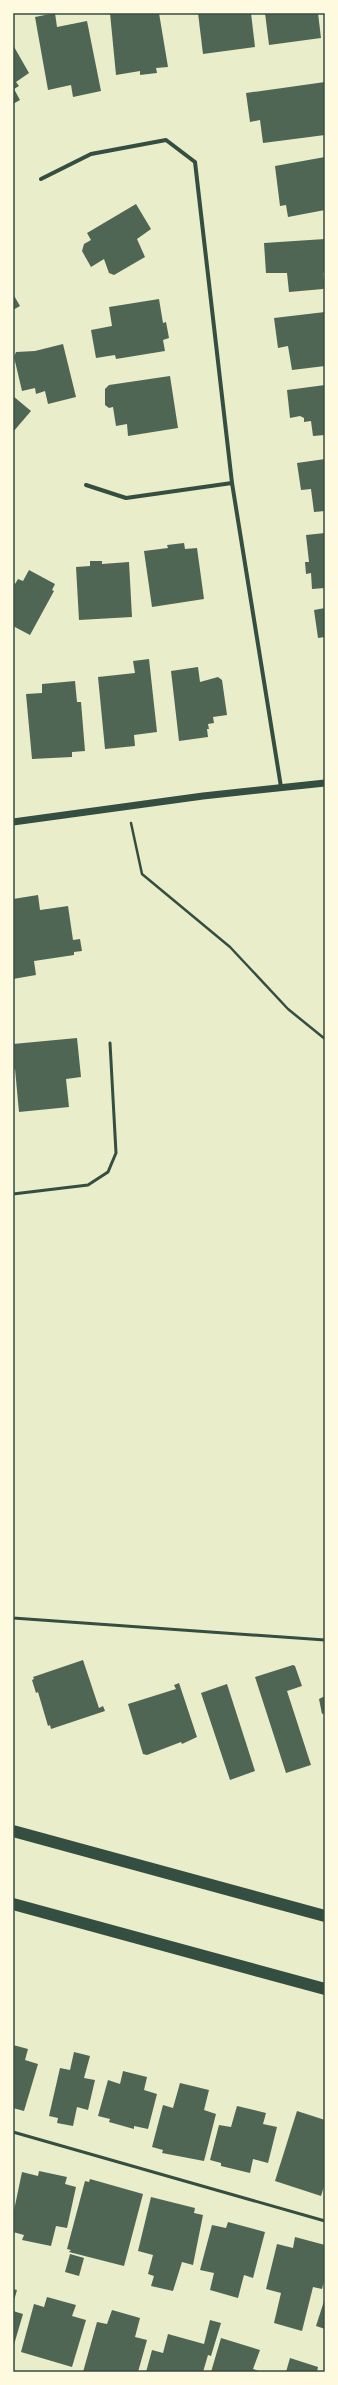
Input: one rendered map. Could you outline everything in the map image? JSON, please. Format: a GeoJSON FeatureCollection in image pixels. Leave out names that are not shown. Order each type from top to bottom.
{"type":"FeatureCollection","features":[{"type":"Feature","properties":{"kind":"highway"},"geometry":{"type":"LineString","coordinates":[[13,1832],[325,1916]]}},
{"type":"Feature","properties":{"kind":"highway"},"geometry":{"type":"LineString","coordinates":[[13,1904],[325,1989]]}},
{"type":"Feature","properties":{"kind":"street"},"geometry":{"type":"LineString","coordinates":[[41,179],[91,154],[166,140],[195,162],[232,483],[280,787]]}},
{"type":"Feature","properties":{"kind":"street"},"geometry":{"type":"LineString","coordinates":[[86,485],[126,498],[232,483]]}},
{"type":"Feature","properties":{"kind":"street"},"geometry":{"type":"LineString","coordinates":[[13,822],[280,787],[325,783]]}},
{"type":"Feature","properties":{"kind":"lane"},"geometry":{"type":"LineString","coordinates":[[13,1194],[88,1184],[108,1172],[116,1153],[110,1043]]}},
{"type":"Feature","properties":{"kind":"lane"},"geometry":{"type":"LineString","coordinates":[[13,1618],[325,1640]]}},
{"type":"Feature","properties":{"kind":"lane"},"geometry":{"type":"LineString","coordinates":[[13,2132],[325,2221]]}},
{"type":"Feature","properties":{"kind":"path"},"geometry":{"type":"LineString","coordinates":[[127,807],[142,874],[230,947],[288,1009],[325,1040]]}},
{"type":"Feature","properties":{"kind":"building"},"geometry":{"type":"Polygon","coordinates":[[[55,13],[57,27],[87,21],[101,91],[73,97],[71,85],[48,90],[35,17],[55,13]]]}},
{"type":"Feature","properties":{"kind":"building"},"geometry":{"type":"Polygon","coordinates":[[[110,13],[159,13],[168,67],[156,68],[157,73],[140,75],[140,71],[116,75],[110,13]]]}},
{"type":"Feature","properties":{"kind":"building"},"geometry":{"type":"Polygon","coordinates":[[[198,13],[251,13],[255,47],[203,54],[198,13]]]}},
{"type":"Feature","properties":{"kind":"building"},"geometry":{"type":"Polygon","coordinates":[[[265,13],[318,13],[321,38],[269,45],[265,13]]]}},
{"type":"Feature","properties":{"kind":"building"},"geometry":{"type":"Polygon","coordinates":[[[13,45],[29,73],[16,82],[19,86],[14,89],[20,100],[13,104],[13,45]]]}},
{"type":"Feature","properties":{"kind":"building"},"geometry":{"type":"Polygon","coordinates":[[[325,82],[325,135],[263,143],[260,120],[250,122],[246,93],[325,82]]]}},
{"type":"Feature","properties":{"kind":"building"},"geometry":{"type":"Polygon","coordinates":[[[325,157],[325,210],[288,217],[286,205],[280,206],[275,166],[325,157]]]}},
{"type":"Feature","properties":{"kind":"building"},"geometry":{"type":"Polygon","coordinates":[[[136,204],[151,229],[137,239],[145,257],[114,275],[109,273],[104,259],[91,267],[82,251],[84,244],[91,240],[87,233],[136,204]]]}},
{"type":"Feature","properties":{"kind":"building"},"geometry":{"type":"Polygon","coordinates":[[[325,239],[325,272],[323,273],[325,287],[323,289],[289,292],[287,273],[266,273],[264,243],[325,239]]]}},
{"type":"Feature","properties":{"kind":"building"},"geometry":{"type":"Polygon","coordinates":[[[13,294],[20,306],[13,310],[13,294]]]}},
{"type":"Feature","properties":{"kind":"building"},"geometry":{"type":"Polygon","coordinates":[[[159,299],[163,323],[166,322],[169,338],[163,340],[165,351],[116,359],[115,355],[96,358],[91,330],[112,326],[109,307],[159,299]]]}},
{"type":"Feature","properties":{"kind":"building"},"geometry":{"type":"Polygon","coordinates":[[[325,312],[325,366],[292,370],[288,346],[278,348],[274,318],[325,312]]]}},
{"type":"Feature","properties":{"kind":"building"},"geometry":{"type":"Polygon","coordinates":[[[63,344],[76,397],[48,404],[45,391],[36,394],[35,388],[22,391],[14,357],[16,352],[35,351],[63,344]]]}},
{"type":"Feature","properties":{"kind":"building"},"geometry":{"type":"Polygon","coordinates":[[[170,376],[178,428],[128,436],[127,424],[116,426],[113,407],[109,408],[105,405],[105,389],[109,385],[170,376]]]}},
{"type":"Feature","properties":{"kind":"building"},"geometry":{"type":"Polygon","coordinates":[[[325,385],[325,435],[313,436],[311,421],[304,422],[304,418],[300,416],[290,418],[287,390],[325,385]]]}},
{"type":"Feature","properties":{"kind":"building"},"geometry":{"type":"Polygon","coordinates":[[[13,396],[31,411],[13,432],[13,396]]]}},
{"type":"Feature","properties":{"kind":"building"},"geometry":{"type":"Polygon","coordinates":[[[325,459],[325,511],[314,512],[311,489],[301,490],[297,463],[325,459]]]}},
{"type":"Feature","properties":{"kind":"building"},"geometry":{"type":"Polygon","coordinates":[[[325,533],[325,588],[312,589],[311,573],[306,574],[305,562],[309,562],[306,535],[325,533]]]}},
{"type":"Feature","properties":{"kind":"building"},"geometry":{"type":"Polygon","coordinates":[[[184,543],[185,549],[197,548],[204,599],[152,607],[144,551],[168,548],[167,545],[184,543]]]}},
{"type":"Feature","properties":{"kind":"building"},"geometry":{"type":"Polygon","coordinates":[[[90,561],[102,561],[102,564],[129,562],[132,617],[79,620],[76,567],[90,566],[90,561]]]}},
{"type":"Feature","properties":{"kind":"building"},"geometry":{"type":"Polygon","coordinates":[[[29,570],[55,584],[52,590],[54,591],[30,635],[13,626],[13,582],[15,584],[18,579],[23,581],[29,570]]]}},
{"type":"Feature","properties":{"kind":"building"},"geometry":{"type":"Polygon","coordinates":[[[325,608],[325,637],[318,638],[314,610],[325,608]]]}},
{"type":"Feature","properties":{"kind":"building"},"geometry":{"type":"Polygon","coordinates":[[[149,659],[157,732],[134,735],[135,746],[105,749],[98,677],[135,673],[133,661],[149,659]]]}},
{"type":"Feature","properties":{"kind":"building"},"geometry":{"type":"Polygon","coordinates":[[[198,667],[200,682],[218,677],[222,680],[227,715],[213,717],[214,723],[208,724],[208,737],[179,741],[171,671],[198,667]]]}},
{"type":"Feature","properties":{"kind":"building"},"geometry":{"type":"Polygon","coordinates":[[[75,681],[77,702],[81,702],[85,751],[72,752],[72,757],[32,759],[26,694],[42,693],[42,684],[75,681]]]}},
{"type":"Feature","properties":{"kind":"building"},"geometry":{"type":"Polygon","coordinates":[[[38,895],[40,910],[68,906],[73,940],[80,939],[82,951],[74,952],[74,955],[34,961],[36,975],[13,979],[13,899],[38,895]]]}},
{"type":"Feature","properties":{"kind":"building"},"geometry":{"type":"Polygon","coordinates":[[[77,1038],[81,1077],[66,1079],[69,1107],[19,1112],[15,1069],[13,1070],[13,1044],[77,1038]]]}},
{"type":"Feature","properties":{"kind":"building"},"geometry":{"type":"Polygon","coordinates":[[[83,1660],[99,1708],[103,1706],[105,1711],[51,1729],[50,1725],[48,1726],[38,1692],[36,1693],[32,1680],[34,1679],[33,1677],[83,1660]]]}},
{"type":"Feature","properties":{"kind":"building"},"geometry":{"type":"Polygon","coordinates":[[[293,1665],[295,1666],[302,1686],[287,1691],[311,1765],[286,1773],[255,1677],[293,1665]]]}},
{"type":"Feature","properties":{"kind":"building"},"geometry":{"type":"Polygon","coordinates":[[[179,1683],[197,1737],[182,1744],[181,1742],[147,1755],[143,1754],[128,1704],[176,1689],[174,1685],[179,1683]]]}},
{"type":"Feature","properties":{"kind":"building"},"geometry":{"type":"Polygon","coordinates":[[[227,1684],[255,1771],[230,1780],[201,1693],[227,1684]]]}},
{"type":"Feature","properties":{"kind":"building"},"geometry":{"type":"Polygon","coordinates":[[[325,1696],[325,1713],[322,1714],[319,1699],[325,1696]]]}},
{"type":"Feature","properties":{"kind":"building"},"geometry":{"type":"Polygon","coordinates":[[[13,2045],[28,2049],[25,2060],[38,2064],[24,2111],[13,2108],[13,2045]]]}},
{"type":"Feature","properties":{"kind":"building"},"geometry":{"type":"Polygon","coordinates":[[[74,2052],[90,2056],[84,2078],[95,2080],[88,2110],[77,2107],[73,2126],[57,2123],[58,2118],[49,2116],[60,2068],[70,2070],[74,2052]]]}},
{"type":"Feature","properties":{"kind":"building"},"geometry":{"type":"Polygon","coordinates":[[[123,2071],[147,2077],[144,2090],[157,2094],[148,2129],[134,2126],[134,2129],[109,2122],[110,2119],[98,2116],[108,2080],[120,2084],[123,2071]]]}},
{"type":"Feature","properties":{"kind":"building"},"geometry":{"type":"Polygon","coordinates":[[[180,2083],[209,2090],[204,2110],[216,2114],[204,2161],[162,2153],[163,2150],[152,2147],[163,2105],[173,2108],[180,2083]]]}},
{"type":"Feature","properties":{"kind":"building"},"geometry":{"type":"Polygon","coordinates":[[[237,2106],[266,2113],[263,2124],[277,2127],[268,2163],[253,2159],[250,2173],[221,2166],[221,2163],[210,2160],[219,2125],[231,2127],[237,2106]]]}},
{"type":"Feature","properties":{"kind":"building"},"geometry":{"type":"Polygon","coordinates":[[[297,2111],[325,2120],[325,2183],[321,2196],[275,2181],[297,2111]]]}},
{"type":"Feature","properties":{"kind":"building"},"geometry":{"type":"Polygon","coordinates":[[[39,2171],[67,2177],[65,2184],[76,2187],[67,2228],[56,2226],[51,2246],[22,2240],[24,2235],[13,2232],[13,2215],[22,2172],[38,2176],[39,2171]]]}},
{"type":"Feature","properties":{"kind":"building"},"geometry":{"type":"Polygon","coordinates":[[[90,2179],[143,2194],[124,2266],[69,2252],[71,2250],[67,2249],[85,2181],[89,2182],[90,2179]]]}},
{"type":"Feature","properties":{"kind":"building"},"geometry":{"type":"Polygon","coordinates":[[[151,2197],[195,2208],[194,2213],[203,2215],[193,2265],[182,2262],[173,2291],[151,2286],[154,2276],[148,2274],[153,2255],[138,2251],[151,2197]]]}},
{"type":"Feature","properties":{"kind":"building"},"geometry":{"type":"Polygon","coordinates":[[[228,2222],[265,2232],[253,2278],[244,2275],[238,2298],[210,2290],[214,2273],[200,2270],[212,2225],[226,2228],[228,2222]]]}},
{"type":"Feature","properties":{"kind":"building"},"geometry":{"type":"Polygon","coordinates":[[[295,2237],[325,2245],[325,2277],[322,2289],[313,2287],[302,2331],[274,2323],[281,2293],[266,2289],[277,2244],[293,2248],[295,2237]]]}},
{"type":"Feature","properties":{"kind":"building"},"geometry":{"type":"Polygon","coordinates":[[[70,2254],[84,2258],[79,2276],[65,2272],[70,2254]]]}},
{"type":"Feature","properties":{"kind":"building"},"geometry":{"type":"Polygon","coordinates":[[[13,2289],[17,2290],[13,2304],[13,2289]]]}},
{"type":"Feature","properties":{"kind":"building"},"geometry":{"type":"Polygon","coordinates":[[[47,2297],[76,2305],[72,2316],[86,2320],[72,2367],[21,2352],[34,2304],[44,2307],[47,2297]]]}},
{"type":"Feature","properties":{"kind":"building"},"geometry":{"type":"Polygon","coordinates":[[[325,2298],[325,2329],[316,2326],[325,2298]]]}},
{"type":"Feature","properties":{"kind":"building"},"geometry":{"type":"Polygon","coordinates":[[[112,2310],[140,2318],[135,2337],[147,2340],[138,2372],[83,2372],[97,2322],[107,2324],[112,2310]]]}},
{"type":"Feature","properties":{"kind":"building"},"geometry":{"type":"Polygon","coordinates":[[[13,2311],[23,2314],[13,2348],[13,2311]]]}},
{"type":"Feature","properties":{"kind":"building"},"geometry":{"type":"Polygon","coordinates":[[[210,2320],[221,2323],[211,2356],[208,2355],[203,2372],[146,2372],[152,2350],[163,2353],[168,2334],[204,2344],[210,2320]]]}},
{"type":"Feature","properties":{"kind":"building"},"geometry":{"type":"Polygon","coordinates":[[[221,2338],[260,2350],[253,2369],[262,2372],[211,2372],[221,2338]]]}},
{"type":"Feature","properties":{"kind":"building"},"geometry":{"type":"Polygon","coordinates":[[[290,2358],[318,2367],[317,2372],[286,2372],[290,2358]]]}}]}
